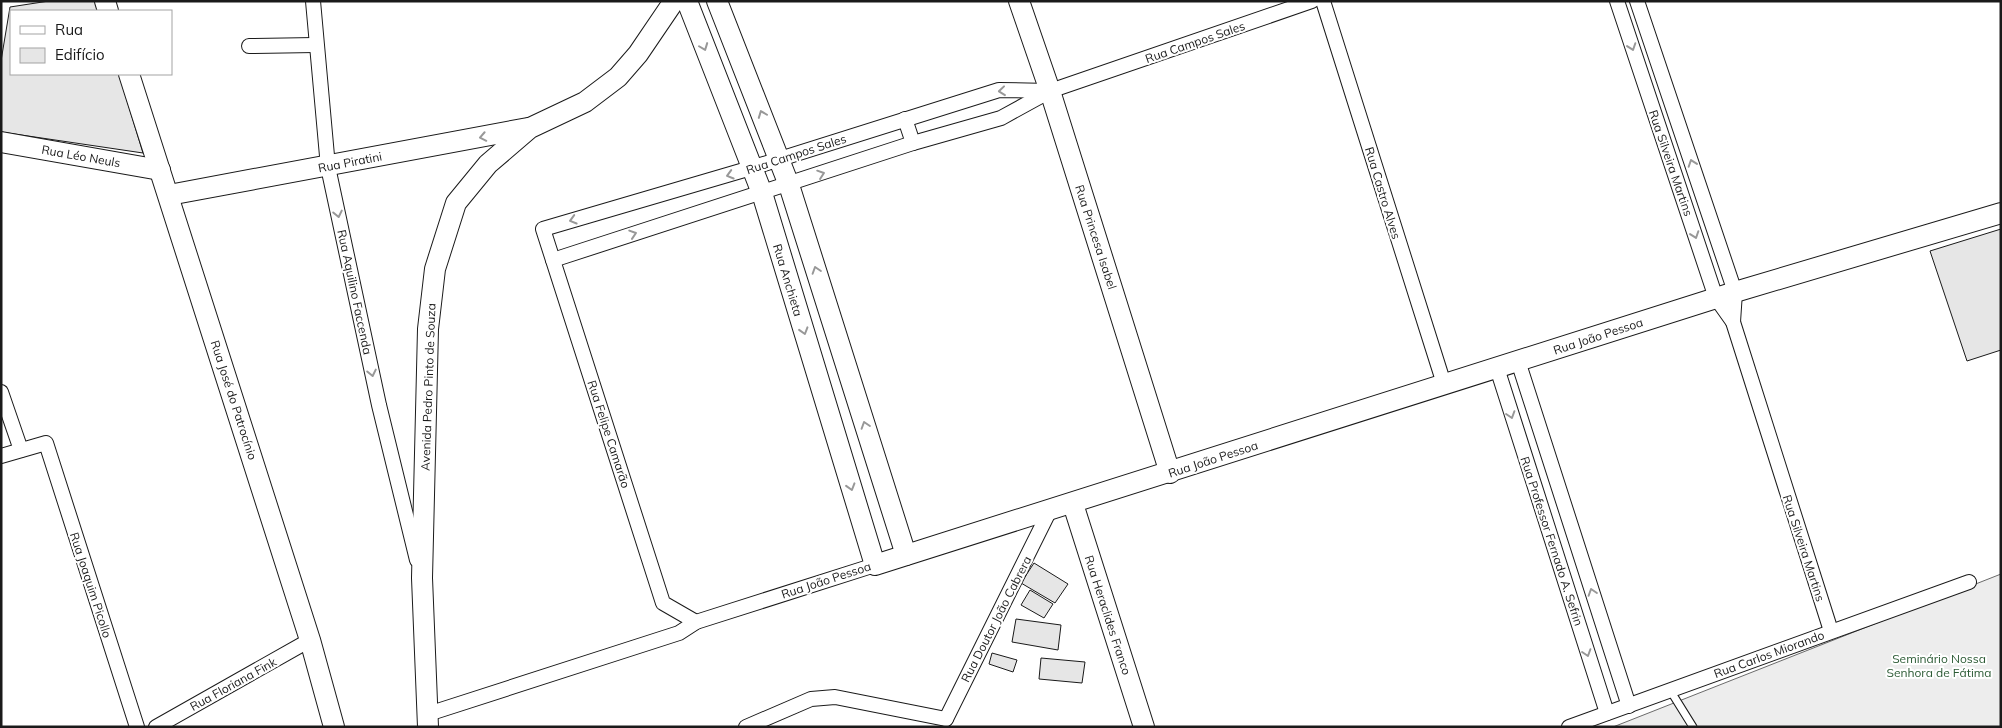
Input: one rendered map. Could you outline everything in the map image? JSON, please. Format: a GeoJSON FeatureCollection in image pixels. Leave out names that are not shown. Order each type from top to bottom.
{"type":"FeatureCollection","features":[{"type":"Feature","properties":{"kind":"main road","name":"Avenida Pedro Pinto de Souza"},"geometry":{"type":"LineString","coordinates":[[428,720],[422,578],[428,329],[435,270],[456,203],[488,164],[530,128],[585,102],[618,77],[638,54],[674,1]]}},
{"type":"Feature","properties":{"kind":"main road","name":"Rua Anchieta"},"geometry":{"type":"LineString","coordinates":[[687,1],[762,193],[875,565]]}},
{"type":"Feature","properties":{"kind":"main road"},"geometry":{"type":"LineString","coordinates":[[717,1],[789,185],[906,555]]}},
{"type":"Feature","properties":{"kind":"main road","name":"Rua Princesa Isabel"},"geometry":{"type":"LineString","coordinates":[[1019,1],[1050,91],[1170,473]]}},
{"type":"Feature","properties":{"kind":"main road","name":"Rua José do Patrocínio"},"geometry":{"type":"LineString","coordinates":[[129,75],[310,640],[334,727]]}},
{"type":"Feature","properties":{"kind":"main road","name":"Rua Piratini"},"geometry":{"type":"LineString","coordinates":[[169,195],[530,128]]}},
{"type":"Feature","properties":{"kind":"main road","name":"Rua Léo Neuls"},"geometry":{"type":"LineString","coordinates":[[1,142],[160,170]]}},
{"type":"Feature","properties":{"kind":"main road","name":"Rua João Pessoa"},"geometry":{"type":"LineString","coordinates":[[875,565],[1073,504],[1726,295],[2001,214]]}},
{"type":"Feature","properties":{"kind":"main road"},"geometry":{"type":"LineString","coordinates":[[817,376],[846,366]]}},
{"type":"Feature","properties":{"kind":"main road","name":"Rua Heraclides Franco"},"geometry":{"type":"LineString","coordinates":[[1073,504],[1144,727]]}},
{"type":"Feature","properties":{"kind":"street","name":"Rua Aquilino Faccenda"},"geometry":{"type":"LineString","coordinates":[[313,1],[315,46],[328,167],[379,405],[422,578]]}},
{"type":"Feature","properties":{"kind":"street","name":"Rua Campos Sales"},"geometry":{"type":"LineString","coordinates":[[553,260],[789,185],[913,143],[1001,118],[1050,91],[1312,1]]}},
{"type":"Feature","properties":{"kind":"street","name":"Rua Castro Alves"},"geometry":{"type":"LineString","coordinates":[[1323,1],[1444,384]]}},
{"type":"Feature","properties":{"kind":"street","name":"Rua Silveira Martins"},"geometry":{"type":"LineString","coordinates":[[1616,1],[1638,66],[1726,295]]}},
{"type":"Feature","properties":{"kind":"street","name":"Rua Silveira Martins"},"geometry":{"type":"LineString","coordinates":[[1637,1],[1657,59],[1733,322],[1830,632]]}},
{"type":"Feature","properties":{"kind":"street"},"geometry":{"type":"LineString","coordinates":[[249,46],[315,46]]}},
{"type":"Feature","properties":{"kind":"street"},"geometry":{"type":"LineString","coordinates":[[1638,66],[1657,59]]}},
{"type":"Feature","properties":{"kind":"street","name":"Rua Campos Sales"},"geometry":{"type":"LineString","coordinates":[[544,229],[779,160],[1000,90],[1050,91]]}},
{"type":"Feature","properties":{"kind":"street"},"geometry":{"type":"LineString","coordinates":[[904,119],[913,143]]}},
{"type":"Feature","properties":{"kind":"street","name":"Rua Felipe Camarão"},"geometry":{"type":"LineString","coordinates":[[544,229],[663,603],[696,622]]}},
{"type":"Feature","properties":{"kind":"street","name":"Rua Professor Fernado A. Sefrin"},"geometry":{"type":"LineString","coordinates":[[1518,362],[1629,706]]}},
{"type":"Feature","properties":{"kind":"street","name":"Rua Professor Fernado A. Sefrin"},"geometry":{"type":"LineString","coordinates":[[1497,368],[1606,713]]}},
{"type":"Feature","properties":{"kind":"street"},"geometry":{"type":"LineString","coordinates":[[1,392],[21,450],[1,456]]}},
{"type":"Feature","properties":{"kind":"street","name":"Rua Joaquim Picollo"},"geometry":{"type":"LineString","coordinates":[[21,450],[46,443],[137,727]]}},
{"type":"Feature","properties":{"kind":"street","name":"Rua Doutor João Cabrera"},"geometry":{"type":"LineString","coordinates":[[949,723],[1050,510]]}},
{"type":"Feature","properties":{"kind":"street","name":"Rua João Pessoa"},"geometry":{"type":"LineString","coordinates":[[428,720],[679,633],[696,622],[875,565]]}},
{"type":"Feature","properties":{"kind":"street","name":"Rua Carlos Miorando"},"geometry":{"type":"LineString","coordinates":[[1569,727],[1969,582]]}},
{"type":"Feature","properties":{"kind":"street","name":"Rua Floriana Fink"},"geometry":{"type":"LineString","coordinates":[[156,727],[310,640]]}},
{"type":"Feature","properties":{"kind":"street"},"geometry":{"type":"LineString","coordinates":[[746,727],[811,700],[835,697],[949,723]]}},
{"type":"Feature","properties":{"kind":"lane"},"geometry":{"type":"LineString","coordinates":[[1670,690],[1693,727]]}},
{"type":"Feature","properties":{"kind":"shaded area","name":"Seminário Nossa Senhora de Fátima"},"geometry":{"type":"Polygon","coordinates":[[[2001,574],[2001,727],[1613,727],[2001,574]]]}},
{"type":"Feature","properties":{"kind":"building"},"geometry":{"type":"Polygon","coordinates":[[[49,1],[97,1],[100,10],[10,10],[10,75],[119,75],[143,153],[1,132],[1,61],[10,7],[49,1]]]}},
{"type":"Feature","properties":{"kind":"building"},"geometry":{"type":"Polygon","coordinates":[[[2001,229],[2001,350],[1967,361],[1930,251],[2001,229]]]}},
{"type":"Feature","properties":{"kind":"building"},"geometry":{"type":"Polygon","coordinates":[[[1034,563],[1068,584],[1055,603],[1021,583],[1034,563]]]}},
{"type":"Feature","properties":{"kind":"building"},"geometry":{"type":"Polygon","coordinates":[[[1030,590],[1053,604],[1044,618],[1021,605],[1030,590]]]}},
{"type":"Feature","properties":{"kind":"building"},"geometry":{"type":"Polygon","coordinates":[[[1016,619],[1061,625],[1058,650],[1012,642],[1016,619]]]}},
{"type":"Feature","properties":{"kind":"building"},"geometry":{"type":"Polygon","coordinates":[[[992,653],[1017,660],[1013,672],[989,664],[992,653]]]}},
{"type":"Feature","properties":{"kind":"building"},"geometry":{"type":"Polygon","coordinates":[[[1041,658],[1085,662],[1082,683],[1039,679],[1041,658]]]}}]}
